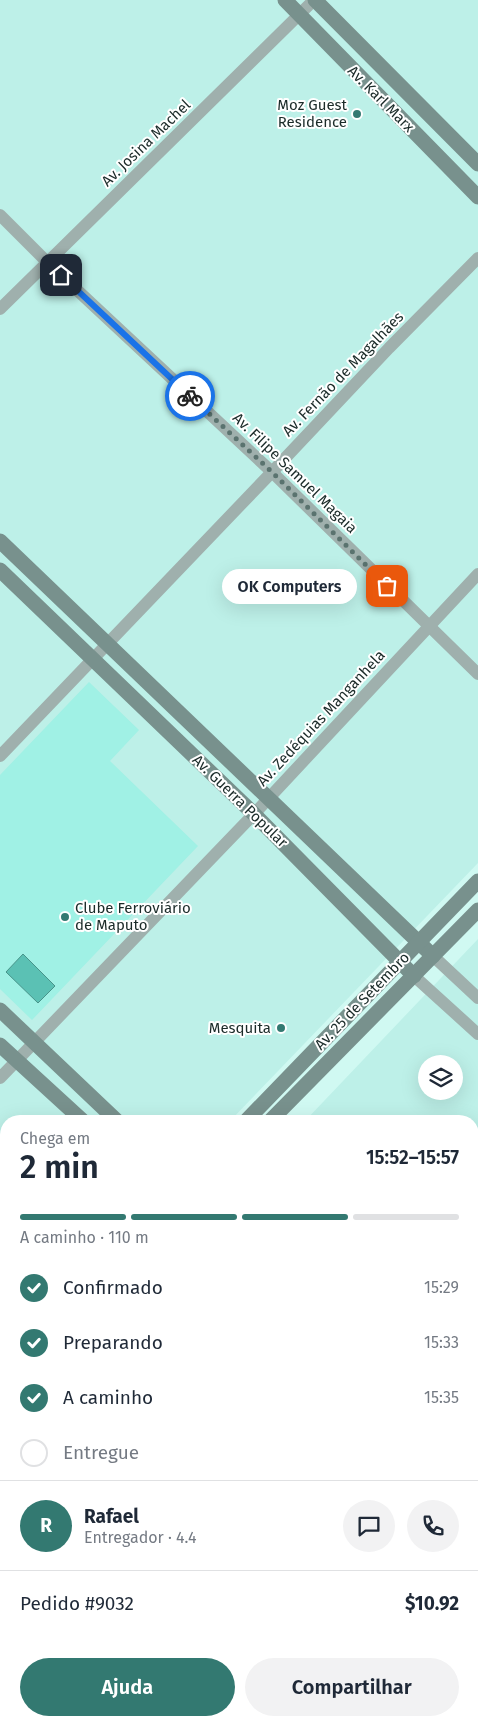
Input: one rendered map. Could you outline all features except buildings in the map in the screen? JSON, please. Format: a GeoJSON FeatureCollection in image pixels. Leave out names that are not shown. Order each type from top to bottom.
{"type":"FeatureCollection","features":[{"type":"Feature","properties":{"kind":"main road","name":"Av. Karl Marx"},"geometry":{"type":"LineString","coordinates":[[285,0],[478,197]]}},
{"type":"Feature","properties":{"kind":"main road","name":"Av. Karl Marx"},"geometry":{"type":"LineString","coordinates":[[315,0],[478,164]]}},
{"type":"Feature","properties":{"kind":"main road","name":"Av. Guerra Popular"},"geometry":{"type":"LineString","coordinates":[[0,541],[433,956]]}},
{"type":"Feature","properties":{"kind":"main road","name":"Av. Guerra Popular"},"geometry":{"type":"LineString","coordinates":[[0,570],[254,814],[414,976]]}},
{"type":"Feature","properties":{"kind":"main road","name":"Av. 25 de Setembro"},"geometry":{"type":"LineString","coordinates":[[252,1115],[478,881]]}},
{"type":"Feature","properties":{"kind":"main road","name":"Av. 25 de Setembro"},"geometry":{"type":"LineString","coordinates":[[276,1115],[478,910]]}},
{"type":"Feature","properties":{"kind":"main road"},"geometry":{"type":"LineString","coordinates":[[0,1010],[111,1115]]}},
{"type":"Feature","properties":{"kind":"main road"},"geometry":{"type":"LineString","coordinates":[[0,1045],[76,1115]]}},
{"type":"Feature","properties":{"kind":"street","name":"Av. Josina Machel"},"geometry":{"type":"LineString","coordinates":[[0,309],[315,0]]}},
{"type":"Feature","properties":{"kind":"street","name":"Av. Filipe Samuel Magaia"},"geometry":{"type":"LineString","coordinates":[[0,215],[47,262],[272,472],[478,674]]}},
{"type":"Feature","properties":{"kind":"street","name":"Av. Fernão de Magalhães"},"geometry":{"type":"LineString","coordinates":[[94,659],[389,348],[478,258]]}},
{"type":"Feature","properties":{"kind":"street","name":"Av. Zedéquias Manganhela"},"geometry":{"type":"LineString","coordinates":[[0,1078],[269,799],[478,574]]}},
{"type":"Feature","properties":{"kind":"street"},"geometry":{"type":"LineString","coordinates":[[0,756],[94,659]]}},
{"type":"Feature","properties":{"kind":"street","name":"Av. Guerra Popular"},"geometry":{"type":"LineString","coordinates":[[433,956],[478,998]]}},
{"type":"Feature","properties":{"kind":"street","name":"Av. Guerra Popular"},"geometry":{"type":"LineString","coordinates":[[414,976],[478,1034]]}},
{"type":"Feature","properties":{"kind":"shaded area"},"geometry":{"type":"Polygon","coordinates":[[[0,0],[478,0],[478,863],[236,1115],[0,1115],[0,0]]]}},
{"type":"Feature","properties":{"kind":"shaded area","name":"Clube Ferroviário de Maputo"},"geometry":{"type":"Polygon","coordinates":[[[89,682],[139,730],[110,761],[198,846],[32,1020],[0,989],[0,775],[89,682]]]}},
{"type":"Feature","properties":{"kind":"shaded area"},"geometry":{"type":"Polygon","coordinates":[[[478,939],[478,1115],[311,1115],[478,939]]]}},
{"type":"Feature","properties":{"kind":"shaded area"},"geometry":{"type":"Polygon","coordinates":[[[23,954],[55,986],[38,1003],[6,972],[23,954]]]}},
{"type":"Feature","properties":{"kind":"way so far"},"geometry":{"type":"LineString","coordinates":[[190,396],[272,472],[387,586]]}},
{"type":"Feature","properties":{"kind":"place","name":"Moz Guest Residence"},"geometry":{"type":"Point","coordinates":[357,114]}},
{"type":"Feature","properties":{"kind":"place","name":"OK Computers"},"geometry":{"type":"Point","coordinates":[387,586]}},
{"type":"Feature","properties":{"kind":"place","name":"Clube Ferroviário de Maputo"},"geometry":{"type":"Point","coordinates":[65,917]}},
{"type":"Feature","properties":{"kind":"place","name":"Mesquita"},"geometry":{"type":"Point","coordinates":[281,1028]}},
{"type":"Feature","properties":{"kind":"route"},"geometry":{"type":"LineString","coordinates":[[61,275],[190,396]]}}]}
